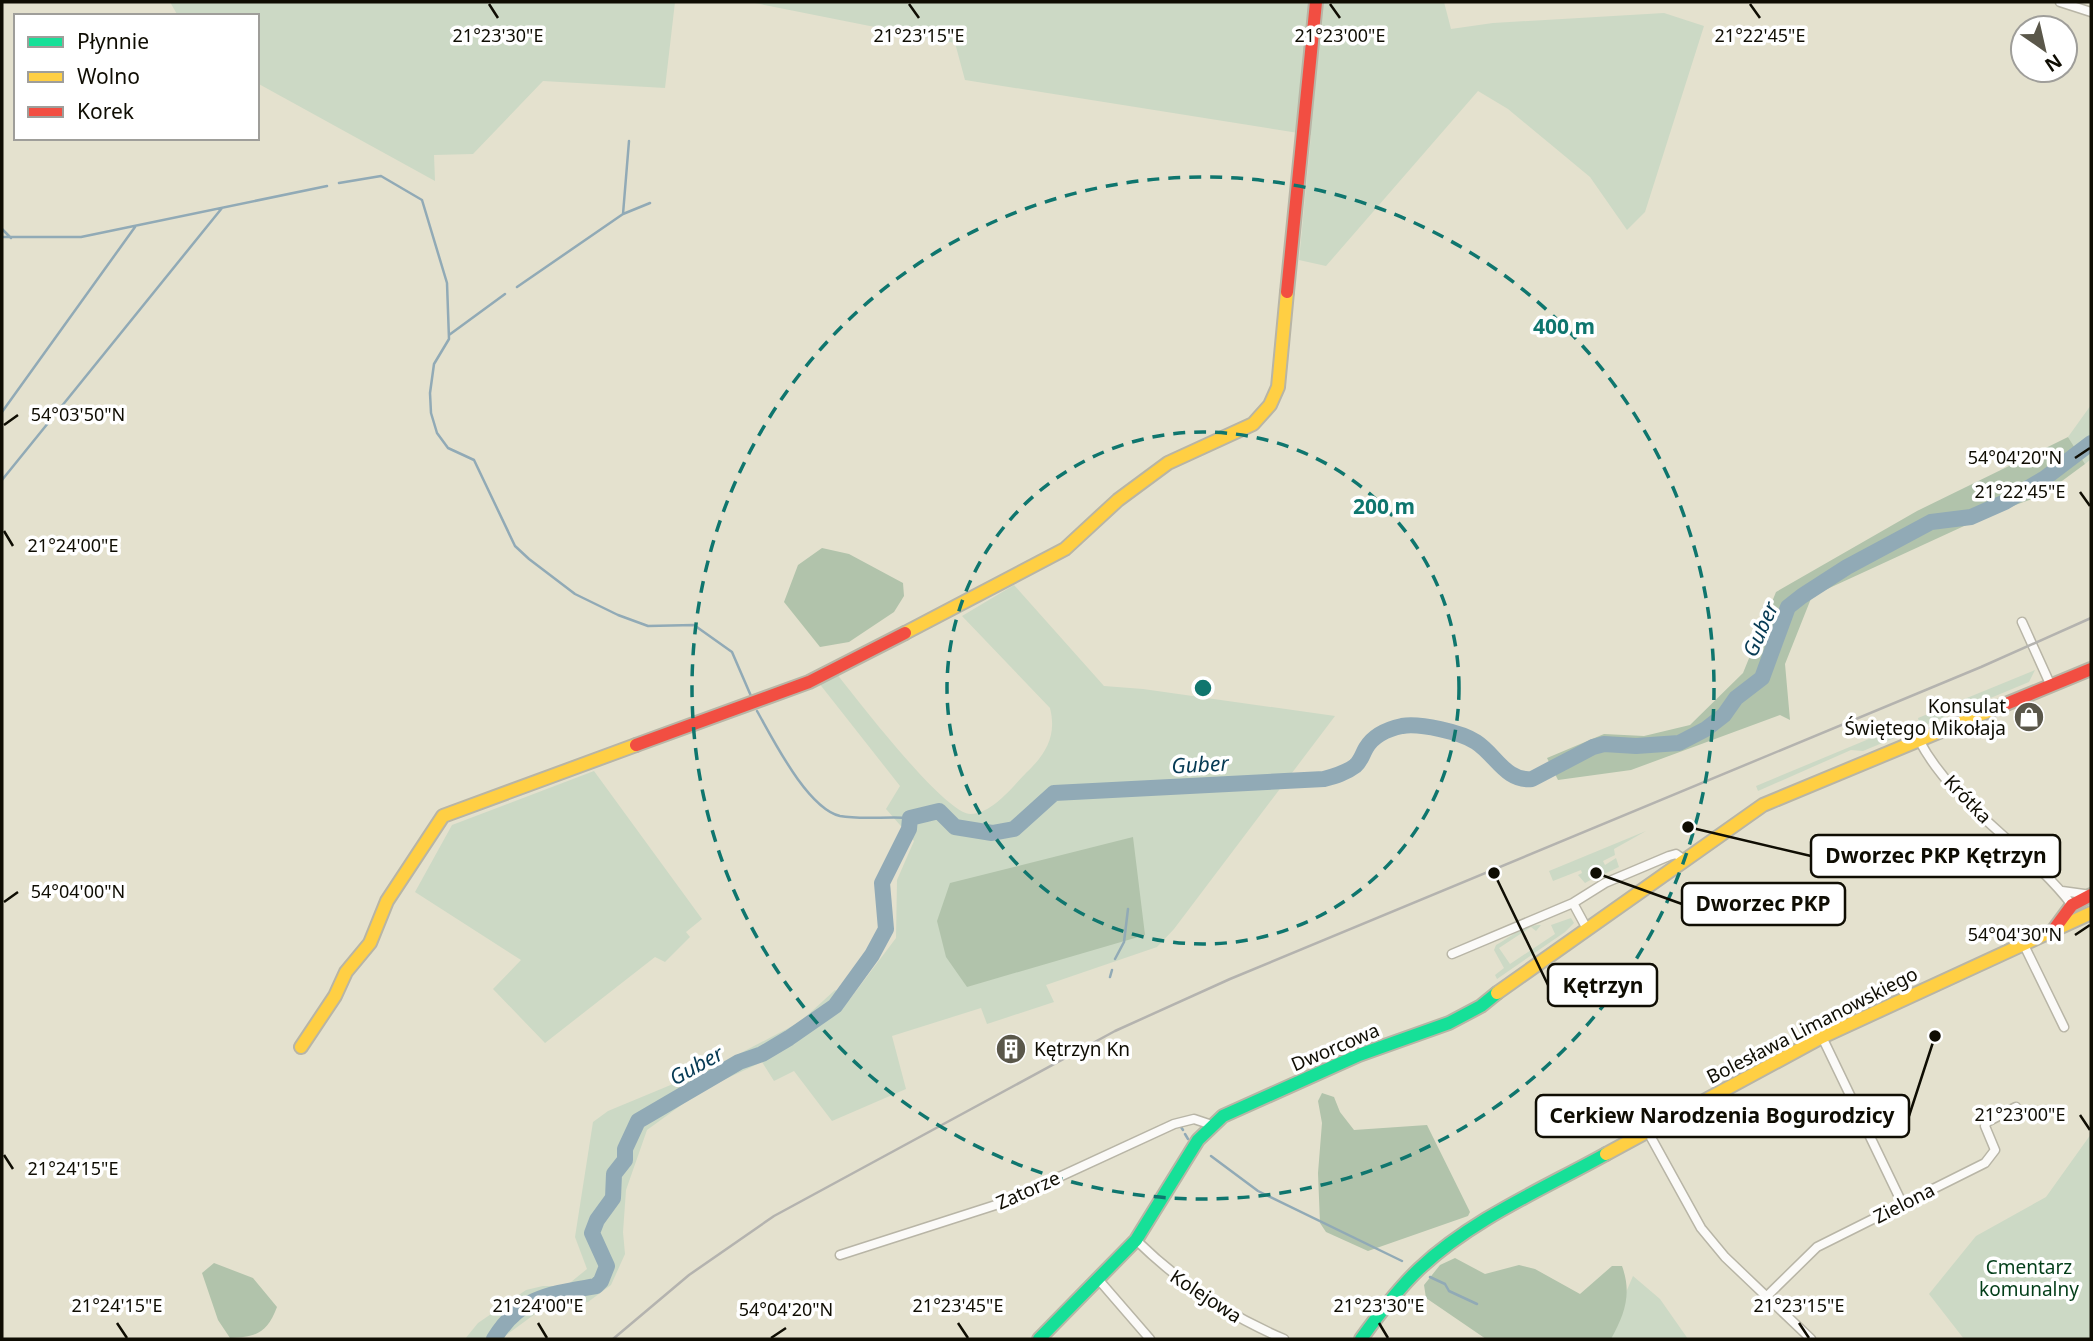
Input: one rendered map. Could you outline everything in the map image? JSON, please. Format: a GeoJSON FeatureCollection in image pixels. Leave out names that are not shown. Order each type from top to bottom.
{"type":"FeatureCollection","features":[{"type":"Feature","properties":{"kind":"street"},"geometry":{"type":"LineString","coordinates":[[301,1047],[335,996],[346,972],[370,943],[387,901],[443,816],[809,682],[1065,549],[1118,500],[1168,463],[1253,424],[1270,405],[1278,387],[1302,122],[1316,2]]}},
{"type":"Feature","properties":{"kind":"street"},"geometry":{"type":"LineString","coordinates":[[2060,2],[2091,12]]}},
{"type":"Feature","properties":{"kind":"street"},"geometry":{"type":"LineString","coordinates":[[2022,622],[2051,686]]}},
{"type":"Feature","properties":{"kind":"street","name":"Dworcowa"},"geometry":{"type":"LineString","coordinates":[[1039,1339],[1136,1240],[1198,1140],[1223,1116],[1359,1055],[1449,1023],[1481,1006],[1522,973],[1763,805],[2091,669]]}},
{"type":"Feature","properties":{"kind":"street","name":"Krótka"},"geometry":{"type":"LineString","coordinates":[[1919,740],[1926,754],[1956,789],[2062,891],[2073,905]]}},
{"type":"Feature","properties":{"kind":"street"},"geometry":{"type":"LineString","coordinates":[[1452,954],[1573,903],[1600,886],[1669,856],[1676,854],[1686,861]]}},
{"type":"Feature","properties":{"kind":"street"},"geometry":{"type":"LineString","coordinates":[[2062,891],[2091,895]]}},
{"type":"Feature","properties":{"kind":"street","name":"Bolesława Limanowskiego"},"geometry":{"type":"LineString","coordinates":[[2055,929],[2073,905],[2091,895]]}},
{"type":"Feature","properties":{"kind":"street"},"geometry":{"type":"LineString","coordinates":[[1573,903],[1587,929]]}},
{"type":"Feature","properties":{"kind":"street"},"geometry":{"type":"LineString","coordinates":[[2073,905],[2091,911]]}},
{"type":"Feature","properties":{"kind":"street","name":"Bolesława Limanowskiego"},"geometry":{"type":"LineString","coordinates":[[1361,1339],[1400,1285],[1434,1253],[1496,1214],[1822,1037],[2091,911]]}},
{"type":"Feature","properties":{"kind":"street"},"geometry":{"type":"LineString","coordinates":[[2023,943],[2064,1027]]}},
{"type":"Feature","properties":{"kind":"street"},"geometry":{"type":"LineString","coordinates":[[1822,1037],[1902,1203]]}},
{"type":"Feature","properties":{"kind":"street","name":"Zielona"},"geometry":{"type":"LineString","coordinates":[[1766,1297],[1817,1247],[1986,1163],[1995,1150],[1985,1126],[1987,1122],[2016,1107]]}},
{"type":"Feature","properties":{"kind":"street","name":"Zatorze"},"geometry":{"type":"LineString","coordinates":[[840,1255],[1004,1202],[1174,1124],[1194,1119],[1212,1125]]}},
{"type":"Feature","properties":{"kind":"street"},"geometry":{"type":"LineString","coordinates":[[1648,1132],[1701,1228],[1766,1297],[1811,1339]]}},
{"type":"Feature","properties":{"kind":"street","name":"Kolejowa"},"geometry":{"type":"LineString","coordinates":[[1136,1240],[1168,1272],[1236,1318],[1284,1339]]}},
{"type":"Feature","properties":{"kind":"street"},"geometry":{"type":"LineString","coordinates":[[1098,1279],[1150,1339]]}},
{"type":"Feature","properties":{"kind":"green space"},"geometry":{"type":"Polygon","coordinates":[[[170,2],[675,2],[665,88],[543,81],[473,154],[434,155],[435,181],[259,84],[259,14],[177,14],[170,2]]]}},
{"type":"Feature","properties":{"kind":"green space"},"geometry":{"type":"Polygon","coordinates":[[[1444,2],[1451,29],[1493,23],[1664,13],[1704,26],[1645,212],[1627,230],[1590,177],[1508,109],[1478,91],[1326,266],[1299,260],[1311,135],[965,80],[955,43],[755,3],[1444,2]]]}},
{"type":"Feature","properties":{"kind":"green space"},"geometry":{"type":"Polygon","coordinates":[[[2091,405],[2091,459],[2085,464],[2068,437],[2091,405]]]}},
{"type":"Feature","properties":{"kind":"green space"},"geometry":{"type":"Polygon","coordinates":[[[2068,437],[2085,464],[2043,495],[1988,515],[1812,596],[1785,664],[1790,720],[1780,715],[1631,770],[1558,780],[1547,758],[1604,734],[1644,736],[1690,725],[1743,673],[1776,592],[1917,511],[2068,437]]]}},
{"type":"Feature","properties":{"kind":"green space"},"geometry":{"type":"Polygon","coordinates":[[[822,548],[849,554],[903,583],[904,596],[894,612],[849,642],[820,647],[784,602],[798,565],[822,548]]]}},
{"type":"Feature","properties":{"kind":"green space"},"geometry":{"type":"Polygon","coordinates":[[[1014,585],[1104,686],[1335,716],[1174,929],[1157,947],[1046,985],[1054,1002],[987,1024],[981,1008],[892,1036],[906,1089],[832,1121],[794,1071],[774,1081],[762,1062],[702,1090],[647,1130],[626,1190],[623,1232],[625,1254],[611,1285],[588,1302],[535,1314],[501,1339],[465,1339],[478,1323],[526,1290],[543,1286],[566,1286],[587,1269],[575,1237],[593,1122],[608,1111],[714,1067],[800,1022],[835,990],[850,999],[896,938],[897,880],[914,841],[886,809],[900,786],[811,673],[829,664],[920,774],[940,795],[958,809],[971,814],[979,813],[994,804],[1039,759],[1051,736],[1050,708],[962,616],[1014,585]]]}},
{"type":"Feature","properties":{"kind":"green space"},"geometry":{"type":"Polygon","coordinates":[[[2035,670],[2029,682],[1863,751],[1851,750],[1758,791],[1756,786],[1900,726],[1903,732],[1920,725],[1918,718],[2035,670]]]}},
{"type":"Feature","properties":{"kind":"green space"},"geometry":{"type":"Polygon","coordinates":[[[594,771],[702,919],[686,932],[690,937],[665,962],[655,957],[545,1043],[493,989],[521,960],[415,892],[452,825],[594,771]]]}},
{"type":"Feature","properties":{"kind":"green space"},"geometry":{"type":"Polygon","coordinates":[[[1646,831],[1614,849],[1615,855],[1603,861],[1605,865],[1616,858],[1619,867],[1602,875],[1599,870],[1592,873],[1594,878],[1585,883],[1578,875],[1582,873],[1581,870],[1553,881],[1549,871],[1646,831]]]}},
{"type":"Feature","properties":{"kind":"green space"},"geometry":{"type":"Polygon","coordinates":[[[1133,837],[1145,935],[967,987],[946,957],[937,921],[950,883],[1133,837]]]}},
{"type":"Feature","properties":{"kind":"green space"},"geometry":{"type":"Polygon","coordinates":[[[1571,918],[1574,923],[1565,932],[1497,979],[1495,975],[1504,968],[1494,950],[1496,945],[1523,929],[1535,925],[1541,925],[1536,931],[1531,927],[1499,948],[1510,964],[1555,934],[1551,925],[1571,918]]]}},
{"type":"Feature","properties":{"kind":"green space"},"geometry":{"type":"Polygon","coordinates":[[[1322,1093],[1334,1097],[1340,1112],[1354,1130],[1427,1125],[1470,1212],[1468,1216],[1368,1251],[1326,1232],[1320,1223],[1318,1173],[1322,1123],[1318,1101],[1322,1093]]]}},
{"type":"Feature","properties":{"kind":"green space","name":"Cmentarz komunalny"},"geometry":{"type":"Polygon","coordinates":[[[2091,1134],[2091,1339],[1964,1339],[1929,1294],[1976,1236],[2046,1197],[2091,1134]]]}},
{"type":"Feature","properties":{"kind":"green space"},"geometry":{"type":"Polygon","coordinates":[[[1455,1258],[1485,1274],[1519,1265],[1535,1269],[1580,1294],[1612,1266],[1622,1266],[1627,1294],[1620,1321],[1611,1339],[1486,1339],[1426,1298],[1424,1285],[1440,1265],[1455,1258]]]}},
{"type":"Feature","properties":{"kind":"green space"},"geometry":{"type":"Polygon","coordinates":[[[214,1263],[253,1278],[277,1307],[269,1323],[260,1332],[230,1338],[218,1320],[202,1273],[214,1263]]]}},
{"type":"Feature","properties":{"kind":"green space"},"geometry":{"type":"Polygon","coordinates":[[[1633,1276],[1660,1299],[1688,1339],[1606,1339],[1633,1276]]]}},
{"type":"Feature","properties":{"kind":"waterway"},"geometry":{"type":"LineString","coordinates":[[623,214],[629,141]]}},
{"type":"Feature","properties":{"kind":"waterway"},"geometry":{"type":"LineString","coordinates":[[339,183],[381,176],[422,200],[447,283],[449,339],[434,364],[430,393],[431,413],[437,433],[448,448],[474,460],[515,546],[575,594],[618,615],[648,626],[694,625],[732,652],[751,696]]}},
{"type":"Feature","properties":{"kind":"waterway"},"geometry":{"type":"LineString","coordinates":[[2,237],[81,237],[327,186]]}},
{"type":"Feature","properties":{"kind":"waterway"},"geometry":{"type":"LineString","coordinates":[[517,287],[623,214],[650,203]]}},
{"type":"Feature","properties":{"kind":"waterway"},"geometry":{"type":"LineString","coordinates":[[2,480],[222,208]]}},
{"type":"Feature","properties":{"kind":"waterway"},"geometry":{"type":"LineString","coordinates":[[2,412],[135,227]]}},
{"type":"Feature","properties":{"kind":"waterway"},"geometry":{"type":"LineString","coordinates":[[2,229],[11,238]]}},
{"type":"Feature","properties":{"kind":"waterway"},"geometry":{"type":"LineString","coordinates":[[449,335],[505,294]]}},
{"type":"Feature","properties":{"kind":"waterway","name":"Guber"},"geometry":{"type":"LineString","coordinates":[[494,1339],[504,1325],[526,1305],[551,1295],[596,1286],[601,1281],[607,1266],[592,1233],[597,1220],[613,1198],[614,1174],[625,1160],[625,1149],[638,1121],[739,1062],[762,1054],[835,1006],[872,955],[886,929],[882,883],[909,829],[910,818],[939,811],[955,827],[992,833],[1014,829],[1054,793],[1324,779],[1352,768],[1373,740],[1386,731],[1410,725],[1429,727],[1469,738],[1483,747],[1508,772],[1523,779],[1532,779],[1593,747],[1604,744],[1636,746],[1679,743],[1706,729],[1724,715],[1736,698],[1762,678],[1788,607],[1802,596],[1847,567],[1931,522],[1971,517],[2005,502],[2045,478],[2091,443]]}},
{"type":"Feature","properties":{"kind":"waterway"},"geometry":{"type":"LineString","coordinates":[[757,711],[803,787],[828,810],[848,817],[910,818]]}},
{"type":"Feature","properties":{"kind":"waterway"},"geometry":{"type":"LineString","coordinates":[[1115,959],[1124,942],[1128,909]]}},
{"type":"Feature","properties":{"kind":"waterway"},"geometry":{"type":"LineString","coordinates":[[1110,977],[1112,970]]}},
{"type":"Feature","properties":{"kind":"waterway"},"geometry":{"type":"LineString","coordinates":[[1185,1134],[1188,1139]]}},
{"type":"Feature","properties":{"kind":"waterway"},"geometry":{"type":"LineString","coordinates":[[1211,1156],[1258,1191],[1402,1261]]}},
{"type":"Feature","properties":{"kind":"waterway"},"geometry":{"type":"LineString","coordinates":[[1430,1277],[1445,1284],[1449,1291],[1477,1304]]}},
{"type":"Feature","properties":{"kind":"railway"},"geometry":{"type":"LineString","coordinates":[[613,1339],[689,1275],[774,1216],[1115,1031],[1230,979],[1981,667],[2091,618]]}},
{"type":"Feature","properties":{"kind":"traffic: fast"},"geometry":{"type":"LineString","coordinates":[[1039,1339],[1136,1240],[1198,1140],[1223,1116],[1359,1055],[1449,1023],[1481,1006],[1497,993]]}},
{"type":"Feature","properties":{"kind":"traffic: fast"},"geometry":{"type":"LineString","coordinates":[[1361,1339],[1403,1285],[1440,1251],[1485,1220],[1606,1154]]}},
{"type":"Feature","properties":{"kind":"traffic: slow"},"geometry":{"type":"LineString","coordinates":[[905,633],[1065,549],[1118,500],[1168,463],[1253,424],[1270,405],[1278,387],[1287,292]]}},
{"type":"Feature","properties":{"kind":"traffic: slow"},"geometry":{"type":"LineString","coordinates":[[1497,993],[1763,805],[2006,704]]}},
{"type":"Feature","properties":{"kind":"traffic: slow"},"geometry":{"type":"LineString","coordinates":[[301,1047],[335,996],[346,972],[370,943],[387,901],[443,816],[636,745]]}},
{"type":"Feature","properties":{"kind":"traffic: slow"},"geometry":{"type":"LineString","coordinates":[[1606,1154],[1822,1037],[2091,913]]}},
{"type":"Feature","properties":{"kind":"traffic: jam"},"geometry":{"type":"LineString","coordinates":[[1287,292],[1316,2]]}},
{"type":"Feature","properties":{"kind":"traffic: jam"},"geometry":{"type":"LineString","coordinates":[[636,745],[809,682],[905,633]]}},
{"type":"Feature","properties":{"kind":"traffic: jam"},"geometry":{"type":"LineString","coordinates":[[2006,704],[2091,669]]}},
{"type":"Feature","properties":{"kind":"traffic: jam"},"geometry":{"type":"LineString","coordinates":[[2055,928],[2072,905],[2091,895]]}},
{"type":"Feature","properties":{"kind":"place","name":"Konsulat Świętego Mikołaja"},"geometry":{"type":"Point","coordinates":[2029,717]}},
{"type":"Feature","properties":{"kind":"place","name":"Dworzec PKP Kętrzyn"},"geometry":{"type":"Point","coordinates":[1688,827]}},
{"type":"Feature","properties":{"kind":"place","name":"Kętrzyn"},"geometry":{"type":"Point","coordinates":[1494,873]}},
{"type":"Feature","properties":{"kind":"place","name":"Dworzec PKP"},"geometry":{"type":"Point","coordinates":[1596,873]}},
{"type":"Feature","properties":{"kind":"place","name":"Cerkiew Narodzenia Bogurodzicy"},"geometry":{"type":"Point","coordinates":[1935,1036]}},
{"type":"Feature","properties":{"kind":"place","name":"Kętrzyn Kn"},"geometry":{"type":"Point","coordinates":[1011,1049]}}]}
